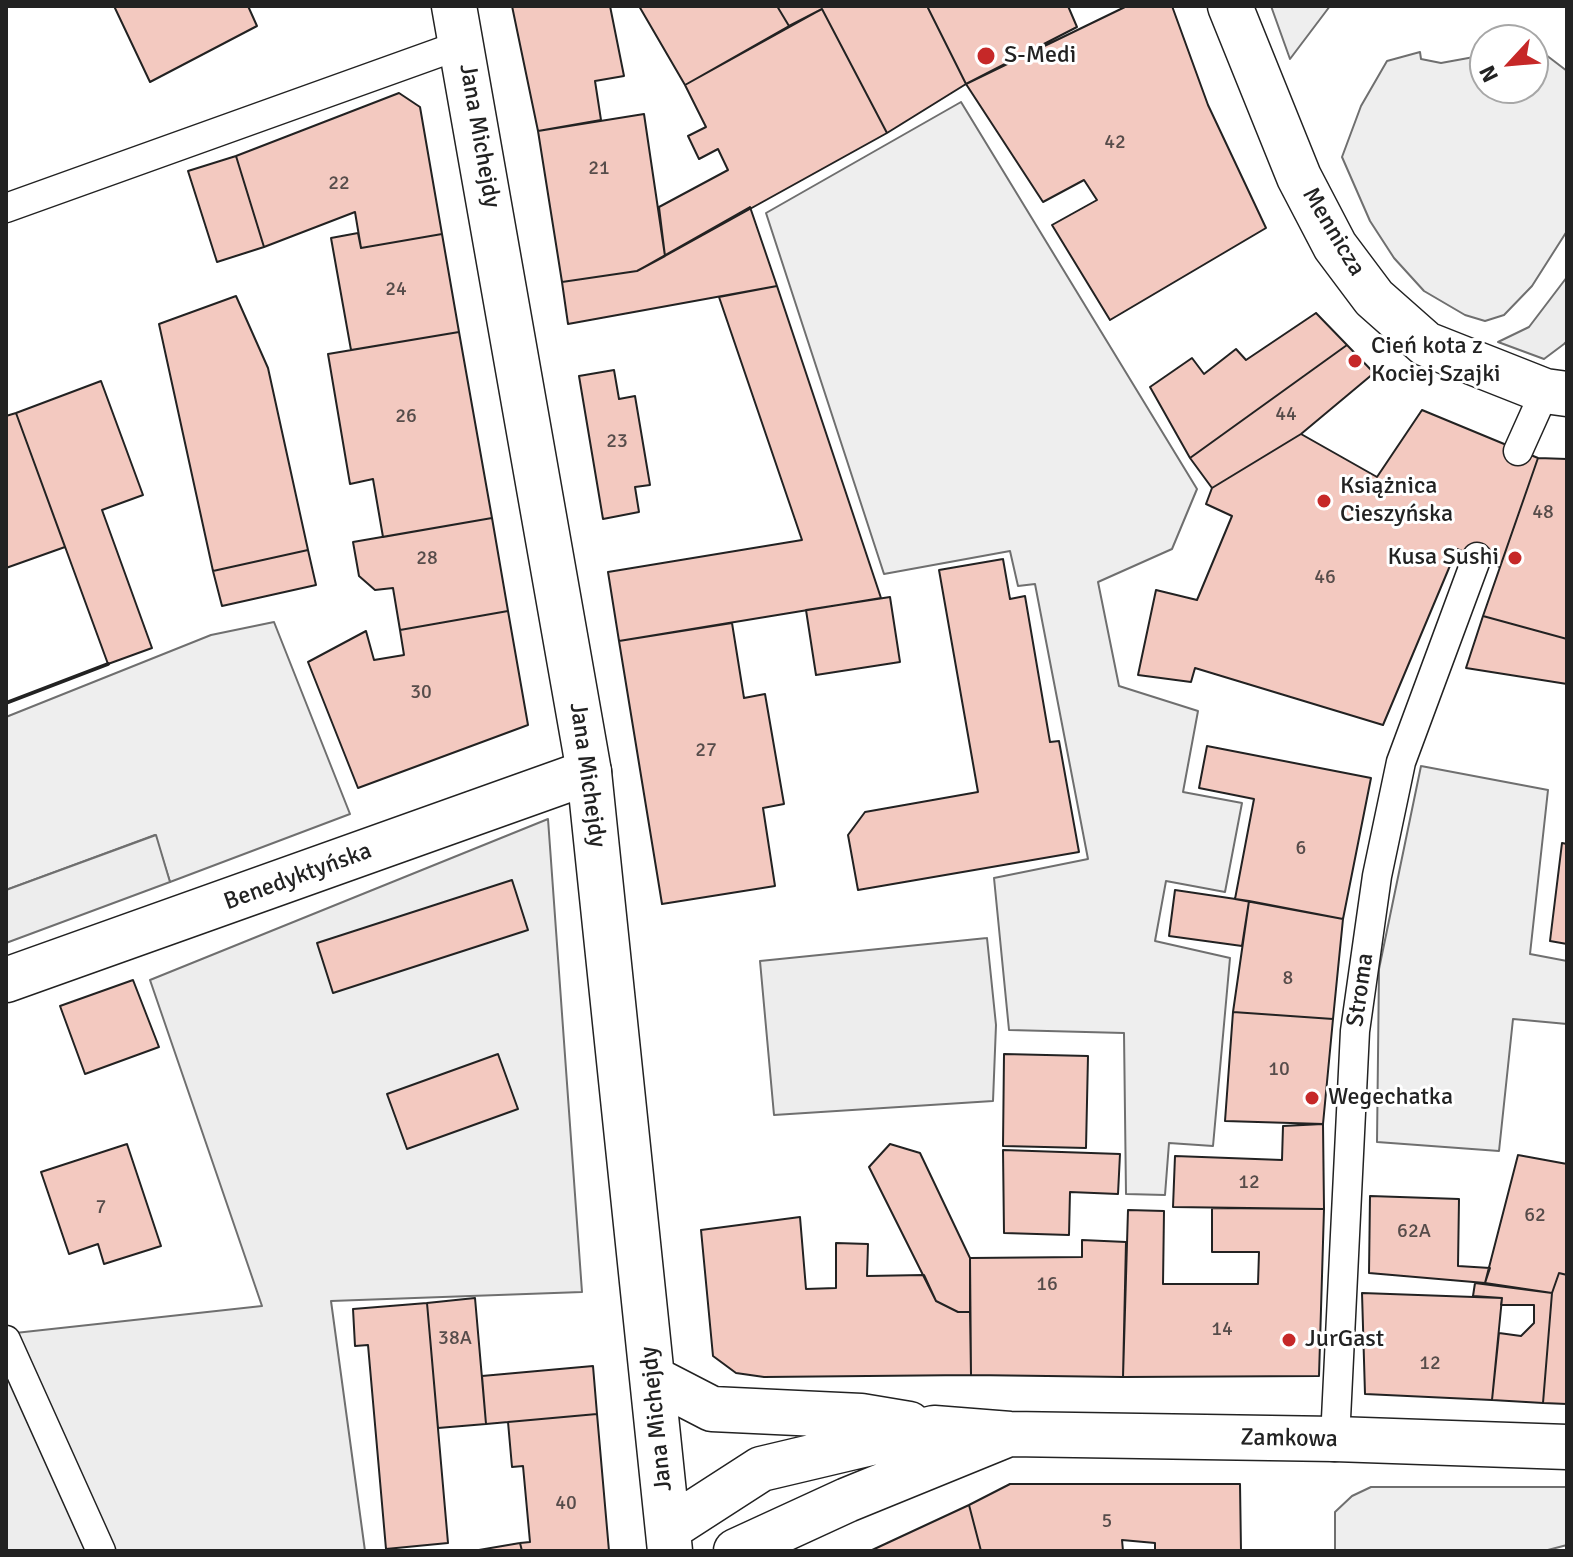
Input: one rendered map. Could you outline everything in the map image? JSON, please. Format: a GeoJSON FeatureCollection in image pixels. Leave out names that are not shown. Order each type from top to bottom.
{"type":"FeatureCollection","features":[{"type":"Feature","properties":{"kind":"street","name":"Mennicza"},"geometry":{"type":"LineString","coordinates":[[1230,6],[1299,177],[1335,246],[1374,298],[1426,344],[1556,393]]}},
{"type":"Feature","properties":{"kind":"street","name":"Jana Michejdy"},"geometry":{"type":"LineString","coordinates":[[458,25],[589,772],[669,1540]]}},
{"type":"Feature","properties":{"kind":"street","name":"Benedyktyńska"},"geometry":{"type":"LineString","coordinates":[[6,980],[589,772]]}},
{"type":"Feature","properties":{"kind":"street","name":"Zamkowa"},"geometry":{"type":"LineString","coordinates":[[652,1378],[712,1409],[861,1416],[934,1428],[1010,1434],[1335,1439],[1567,1447]]}},
{"type":"Feature","properties":{"kind":"street","name":"Zamkowa"},"geometry":{"type":"LineString","coordinates":[[669,1540],[761,1469],[934,1428]]}},
{"type":"Feature","properties":{"kind":"street","name":"Zamkowa"},"geometry":{"type":"LineString","coordinates":[[736,1551],[847,1500],[1010,1434]]}},
{"type":"Feature","properties":{"kind":"lane"},"geometry":{"type":"LineString","coordinates":[[6,208],[458,25]]}},
{"type":"Feature","properties":{"kind":"lane"},"geometry":{"type":"LineString","coordinates":[[1518,451],[1556,393]]}},
{"type":"Feature","properties":{"kind":"lane","name":"Stroma"},"geometry":{"type":"LineString","coordinates":[[1335,1439],[1355,1031],[1377,876],[1401,762],[1477,557]]}},
{"type":"Feature","properties":{"kind":"lane"},"geometry":{"type":"LineString","coordinates":[[6,1340],[101,1551]]}},
{"type":"Feature","properties":{"kind":"shaded area"},"geometry":{"type":"Polygon","coordinates":[[[1271,6],[1330,6],[1290,59],[1271,6]]]}},
{"type":"Feature","properties":{"kind":"shaded area"},"geometry":{"type":"Polygon","coordinates":[[[1420,52],[1421,59],[1441,63],[1469,58],[1469,104],[1549,104],[1549,57],[1567,71],[1567,231],[1532,286],[1504,315],[1485,321],[1465,315],[1424,291],[1394,258],[1370,221],[1342,157],[1361,106],[1387,61],[1420,52]]]}},
{"type":"Feature","properties":{"kind":"shaded area"},"geometry":{"type":"Polygon","coordinates":[[[961,102],[1197,489],[1172,549],[1098,582],[1119,686],[1198,711],[1183,792],[1242,803],[1225,892],[1166,881],[1155,941],[1230,958],[1213,1146],[1169,1143],[1165,1195],[1126,1194],[1124,1033],[1009,1030],[994,878],[1088,859],[1035,584],[1018,586],[1010,551],[884,574],[766,213],[961,102]]]}},
{"type":"Feature","properties":{"kind":"shaded area"},"geometry":{"type":"Polygon","coordinates":[[[1567,277],[1567,341],[1564,344],[1544,359],[1498,342],[1529,327],[1567,277]]]}},
{"type":"Feature","properties":{"kind":"shaded area"},"geometry":{"type":"Polygon","coordinates":[[[274,622],[350,814],[170,882],[155,835],[6,890],[6,717],[211,635],[274,622]]]}},
{"type":"Feature","properties":{"kind":"shaded area"},"geometry":{"type":"Polygon","coordinates":[[[1421,766],[1548,790],[1530,954],[1567,961],[1567,1024],[1513,1019],[1499,1151],[1377,1142],[1379,969],[1421,766]]]}},
{"type":"Feature","properties":{"kind":"shaded area"},"geometry":{"type":"Polygon","coordinates":[[[548,819],[582,1292],[331,1301],[365,1551],[6,1551],[6,1334],[262,1306],[150,980],[548,819]]]}},
{"type":"Feature","properties":{"kind":"shaded area"},"geometry":{"type":"Polygon","coordinates":[[[156,835],[170,882],[6,943],[6,890],[156,835]]]}},
{"type":"Feature","properties":{"kind":"shaded area"},"geometry":{"type":"Polygon","coordinates":[[[987,938],[996,1025],[993,1101],[774,1115],[760,961],[987,938]]]}},
{"type":"Feature","properties":{"kind":"shaded area"},"geometry":{"type":"Polygon","coordinates":[[[1371,1487],[1567,1487],[1567,1545],[1544,1551],[1335,1551],[1335,1512],[1352,1496],[1371,1487]]]}},
{"type":"Feature","properties":{"kind":"building"},"geometry":{"type":"Polygon","coordinates":[[[114,6],[248,6],[257,26],[150,82],[114,6]]]}},
{"type":"Feature","properties":{"kind":"building"},"geometry":{"type":"Polygon","coordinates":[[[512,6],[610,6],[624,76],[595,81],[601,120],[538,131],[512,6]]]}},
{"type":"Feature","properties":{"kind":"building"},"geometry":{"type":"Polygon","coordinates":[[[639,6],[777,6],[789,26],[685,85],[639,6]]]}},
{"type":"Feature","properties":{"kind":"building"},"geometry":{"type":"Polygon","coordinates":[[[777,6],[927,6],[966,84],[887,133],[822,9],[789,26],[777,6]]]}},
{"type":"Feature","properties":{"kind":"building","name":"S-Medi"},"geometry":{"type":"Polygon","coordinates":[[[927,6],[1068,6],[1077,27],[966,84],[927,6]]]}},
{"type":"Feature","properties":{"kind":"building"},"geometry":{"type":"Polygon","coordinates":[[[1127,6],[1172,6],[1208,105],[1266,228],[1110,320],[1052,225],[1097,200],[1084,180],[1043,202],[966,84],[1127,6]]]}},
{"type":"Feature","properties":{"kind":"building"},"geometry":{"type":"Polygon","coordinates":[[[822,9],[887,133],[665,256],[659,207],[728,170],[718,149],[699,159],[688,136],[706,127],[685,85],[822,9]]]}},
{"type":"Feature","properties":{"kind":"building"},"geometry":{"type":"Polygon","coordinates":[[[399,93],[420,107],[442,234],[361,248],[355,212],[264,247],[236,156],[399,93]]]}},
{"type":"Feature","properties":{"kind":"building"},"geometry":{"type":"Polygon","coordinates":[[[644,114],[665,256],[637,271],[562,282],[538,131],[644,114]]]}},
{"type":"Feature","properties":{"kind":"building"},"geometry":{"type":"Polygon","coordinates":[[[236,156],[264,247],[217,262],[188,171],[236,156]]]}},
{"type":"Feature","properties":{"kind":"building"},"geometry":{"type":"Polygon","coordinates":[[[750,207],[777,286],[568,324],[562,282],[637,271],[750,207]]]}},
{"type":"Feature","properties":{"kind":"building"},"geometry":{"type":"Polygon","coordinates":[[[358,233],[361,248],[442,234],[459,332],[351,350],[331,238],[358,233]]]}},
{"type":"Feature","properties":{"kind":"building"},"geometry":{"type":"Polygon","coordinates":[[[777,286],[881,598],[619,641],[608,572],[802,540],[719,297],[777,286]]]}},
{"type":"Feature","properties":{"kind":"building"},"geometry":{"type":"Polygon","coordinates":[[[236,296],[268,368],[308,550],[213,571],[159,324],[236,296]]]}},
{"type":"Feature","properties":{"kind":"building"},"geometry":{"type":"Polygon","coordinates":[[[1316,313],[1347,345],[1190,458],[1150,387],[1192,358],[1204,374],[1236,349],[1246,360],[1316,313]]]}},
{"type":"Feature","properties":{"kind":"building"},"geometry":{"type":"Polygon","coordinates":[[[459,332],[492,518],[383,537],[373,479],[350,484],[328,354],[459,332]]]}},
{"type":"Feature","properties":{"kind":"building"},"geometry":{"type":"Polygon","coordinates":[[[1347,345],[1374,373],[1301,434],[1212,488],[1190,458],[1347,345]]]}},
{"type":"Feature","properties":{"kind":"building"},"geometry":{"type":"Polygon","coordinates":[[[614,370],[619,399],[635,396],[650,485],[635,487],[639,512],[603,519],[579,376],[614,370]]]}},
{"type":"Feature","properties":{"kind":"building"},"geometry":{"type":"Polygon","coordinates":[[[101,381],[143,495],[102,510],[152,648],[108,664],[16,413],[101,381]]]}},
{"type":"Feature","properties":{"kind":"building"},"geometry":{"type":"Polygon","coordinates":[[[1422,410],[1538,458],[1500,567],[1457,549],[1383,725],[1195,668],[1191,682],[1138,675],[1156,590],[1197,600],[1232,516],[1206,504],[1212,488],[1301,434],[1377,477],[1422,410]]]}},
{"type":"Feature","properties":{"kind":"building"},"geometry":{"type":"Polygon","coordinates":[[[16,413],[65,547],[6,568],[6,416],[16,413]]]}},
{"type":"Feature","properties":{"kind":"building"},"geometry":{"type":"Polygon","coordinates":[[[1538,458],[1567,459],[1567,639],[1483,616],[1538,458]]]}},
{"type":"Feature","properties":{"kind":"building"},"geometry":{"type":"Polygon","coordinates":[[[492,518],[508,611],[400,630],[393,588],[375,590],[359,576],[353,542],[492,518]]]}},
{"type":"Feature","properties":{"kind":"building"},"geometry":{"type":"Polygon","coordinates":[[[308,550],[316,585],[222,606],[213,571],[308,550]]]}},
{"type":"Feature","properties":{"kind":"building"},"geometry":{"type":"Polygon","coordinates":[[[1003,559],[1010,599],[1025,596],[1050,742],[1059,741],[1079,852],[858,890],[848,835],[865,812],[978,792],[939,570],[1003,559]]]}},
{"type":"Feature","properties":{"kind":"building"},"geometry":{"type":"Polygon","coordinates":[[[890,597],[900,662],[816,675],[806,610],[890,597]]]}},
{"type":"Feature","properties":{"kind":"building"},"geometry":{"type":"Polygon","coordinates":[[[508,611],[528,725],[358,788],[308,662],[366,631],[374,660],[404,655],[400,630],[508,611]]]}},
{"type":"Feature","properties":{"kind":"building"},"geometry":{"type":"Polygon","coordinates":[[[1483,616],[1567,639],[1567,684],[1466,668],[1483,616]]]}},
{"type":"Feature","properties":{"kind":"building"},"geometry":{"type":"Polygon","coordinates":[[[732,623],[744,698],[765,694],[784,804],[763,808],[775,886],[662,904],[619,641],[732,623]]]}},
{"type":"Feature","properties":{"kind":"building"},"geometry":{"type":"Polygon","coordinates":[[[1207,746],[1371,778],[1343,919],[1235,899],[1254,799],[1199,788],[1207,746]]]}},
{"type":"Feature","properties":{"kind":"building"},"geometry":{"type":"Polygon","coordinates":[[[1562,843],[1567,844],[1567,944],[1550,941],[1562,843]]]}},
{"type":"Feature","properties":{"kind":"building"},"geometry":{"type":"Polygon","coordinates":[[[512,880],[528,930],[333,993],[317,943],[512,880]]]}},
{"type":"Feature","properties":{"kind":"building"},"geometry":{"type":"Polygon","coordinates":[[[1175,890],[1249,901],[1242,946],[1169,936],[1175,890]]]}},
{"type":"Feature","properties":{"kind":"building"},"geometry":{"type":"Polygon","coordinates":[[[1249,901],[1343,919],[1333,1019],[1233,1012],[1249,901]]]}},
{"type":"Feature","properties":{"kind":"building"},"geometry":{"type":"Polygon","coordinates":[[[133,980],[159,1047],[85,1074],[60,1006],[133,980]]]}},
{"type":"Feature","properties":{"kind":"building"},"geometry":{"type":"Polygon","coordinates":[[[1233,1012],[1333,1019],[1323,1124],[1225,1121],[1233,1012]]]}},
{"type":"Feature","properties":{"kind":"building"},"geometry":{"type":"Polygon","coordinates":[[[498,1054],[518,1109],[407,1149],[387,1094],[498,1054]]]}},
{"type":"Feature","properties":{"kind":"building"},"geometry":{"type":"Polygon","coordinates":[[[1004,1054],[1088,1056],[1086,1148],[1003,1146],[1004,1054]]]}},
{"type":"Feature","properties":{"kind":"building"},"geometry":{"type":"Polygon","coordinates":[[[1323,1124],[1324,1209],[1173,1207],[1175,1156],[1282,1160],[1283,1126],[1323,1124]]]}},
{"type":"Feature","properties":{"kind":"building"},"geometry":{"type":"Polygon","coordinates":[[[127,1144],[161,1246],[104,1264],[98,1244],[69,1254],[41,1172],[127,1144]]]}},
{"type":"Feature","properties":{"kind":"building"},"geometry":{"type":"Polygon","coordinates":[[[890,1144],[920,1153],[970,1258],[970,1312],[958,1312],[936,1301],[869,1167],[890,1144]]]}},
{"type":"Feature","properties":{"kind":"building"},"geometry":{"type":"Polygon","coordinates":[[[1003,1150],[1120,1154],[1118,1194],[1070,1192],[1069,1235],[1004,1233],[1003,1150]]]}},
{"type":"Feature","properties":{"kind":"building"},"geometry":{"type":"Polygon","coordinates":[[[1518,1155],[1567,1164],[1567,1275],[1559,1273],[1552,1293],[1485,1283],[1518,1155]]]}},
{"type":"Feature","properties":{"kind":"building"},"geometry":{"type":"Polygon","coordinates":[[[1370,1196],[1459,1199],[1458,1266],[1490,1268],[1485,1283],[1369,1273],[1370,1196]]]}},
{"type":"Feature","properties":{"kind":"building"},"geometry":{"type":"Polygon","coordinates":[[[1212,1208],[1324,1209],[1319,1376],[1123,1377],[1128,1210],[1164,1211],[1163,1284],[1258,1284],[1259,1252],[1212,1252],[1212,1208]]]}},
{"type":"Feature","properties":{"kind":"building"},"geometry":{"type":"Polygon","coordinates":[[[800,1217],[806,1289],[836,1288],[836,1243],[868,1244],[867,1276],[924,1275],[936,1301],[958,1312],[970,1312],[971,1375],[764,1377],[736,1373],[713,1356],[701,1230],[800,1217]]]}},
{"type":"Feature","properties":{"kind":"building"},"geometry":{"type":"Polygon","coordinates":[[[1082,1240],[1126,1242],[1123,1377],[971,1375],[970,1258],[1082,1257],[1082,1240]]]}},
{"type":"Feature","properties":{"kind":"building"},"geometry":{"type":"Polygon","coordinates":[[[1559,1273],[1567,1275],[1567,1404],[1543,1403],[1552,1293],[1559,1273]]]}},
{"type":"Feature","properties":{"kind":"building"},"geometry":{"type":"Polygon","coordinates":[[[1475,1283],[1552,1293],[1543,1403],[1492,1400],[1499,1333],[1521,1336],[1534,1323],[1534,1305],[1501,1305],[1502,1298],[1473,1296],[1475,1283]]]}},
{"type":"Feature","properties":{"kind":"building"},"geometry":{"type":"Polygon","coordinates":[[[1362,1293],[1502,1298],[1492,1400],[1365,1394],[1362,1293]]]}},
{"type":"Feature","properties":{"kind":"building"},"geometry":{"type":"Polygon","coordinates":[[[475,1298],[486,1424],[438,1428],[427,1303],[475,1298]]]}},
{"type":"Feature","properties":{"kind":"building"},"geometry":{"type":"Polygon","coordinates":[[[427,1303],[448,1543],[386,1549],[368,1345],[355,1346],[353,1309],[427,1303]]]}},
{"type":"Feature","properties":{"kind":"building"},"geometry":{"type":"Polygon","coordinates":[[[593,1366],[597,1414],[486,1424],[482,1376],[593,1366]]]}},
{"type":"Feature","properties":{"kind":"building"},"geometry":{"type":"Polygon","coordinates":[[[597,1414],[609,1551],[522,1551],[520,1543],[530,1542],[523,1466],[512,1467],[508,1422],[597,1414]]]}},
{"type":"Feature","properties":{"kind":"building"},"geometry":{"type":"Polygon","coordinates":[[[1010,1484],[1240,1484],[1241,1551],[1155,1551],[1155,1543],[1122,1540],[1123,1551],[981,1551],[969,1505],[1010,1484]]]}},
{"type":"Feature","properties":{"kind":"building"},"geometry":{"type":"Polygon","coordinates":[[[969,1505],[981,1551],[870,1551],[969,1505]]]}},
{"type":"Feature","properties":{"kind":"building"},"geometry":{"type":"Polygon","coordinates":[[[520,1543],[522,1551],[473,1551],[520,1543]]]}},
{"type":"Feature","properties":{"kind":"wall"},"geometry":{"type":"LineString","coordinates":[[6,703],[108,664]]}},
{"type":"Feature","properties":{"kind":"place","name":"S-Medi"},"geometry":{"type":"Point","coordinates":[986,56]}},
{"type":"Feature","properties":{"kind":"place","name":"Cień kota z Kociej Szajki"},"geometry":{"type":"Point","coordinates":[1355,361]}},
{"type":"Feature","properties":{"kind":"place","name":"Książnica Cieszyńska"},"geometry":{"type":"Point","coordinates":[1324,501]}},
{"type":"Feature","properties":{"kind":"place","name":"Kusa Sushi"},"geometry":{"type":"Point","coordinates":[1515,558]}},
{"type":"Feature","properties":{"kind":"place","name":"Wegechatka"},"geometry":{"type":"Point","coordinates":[1312,1098]}},
{"type":"Feature","properties":{"kind":"place","name":"JurGast"},"geometry":{"type":"Point","coordinates":[1289,1340]}}]}
